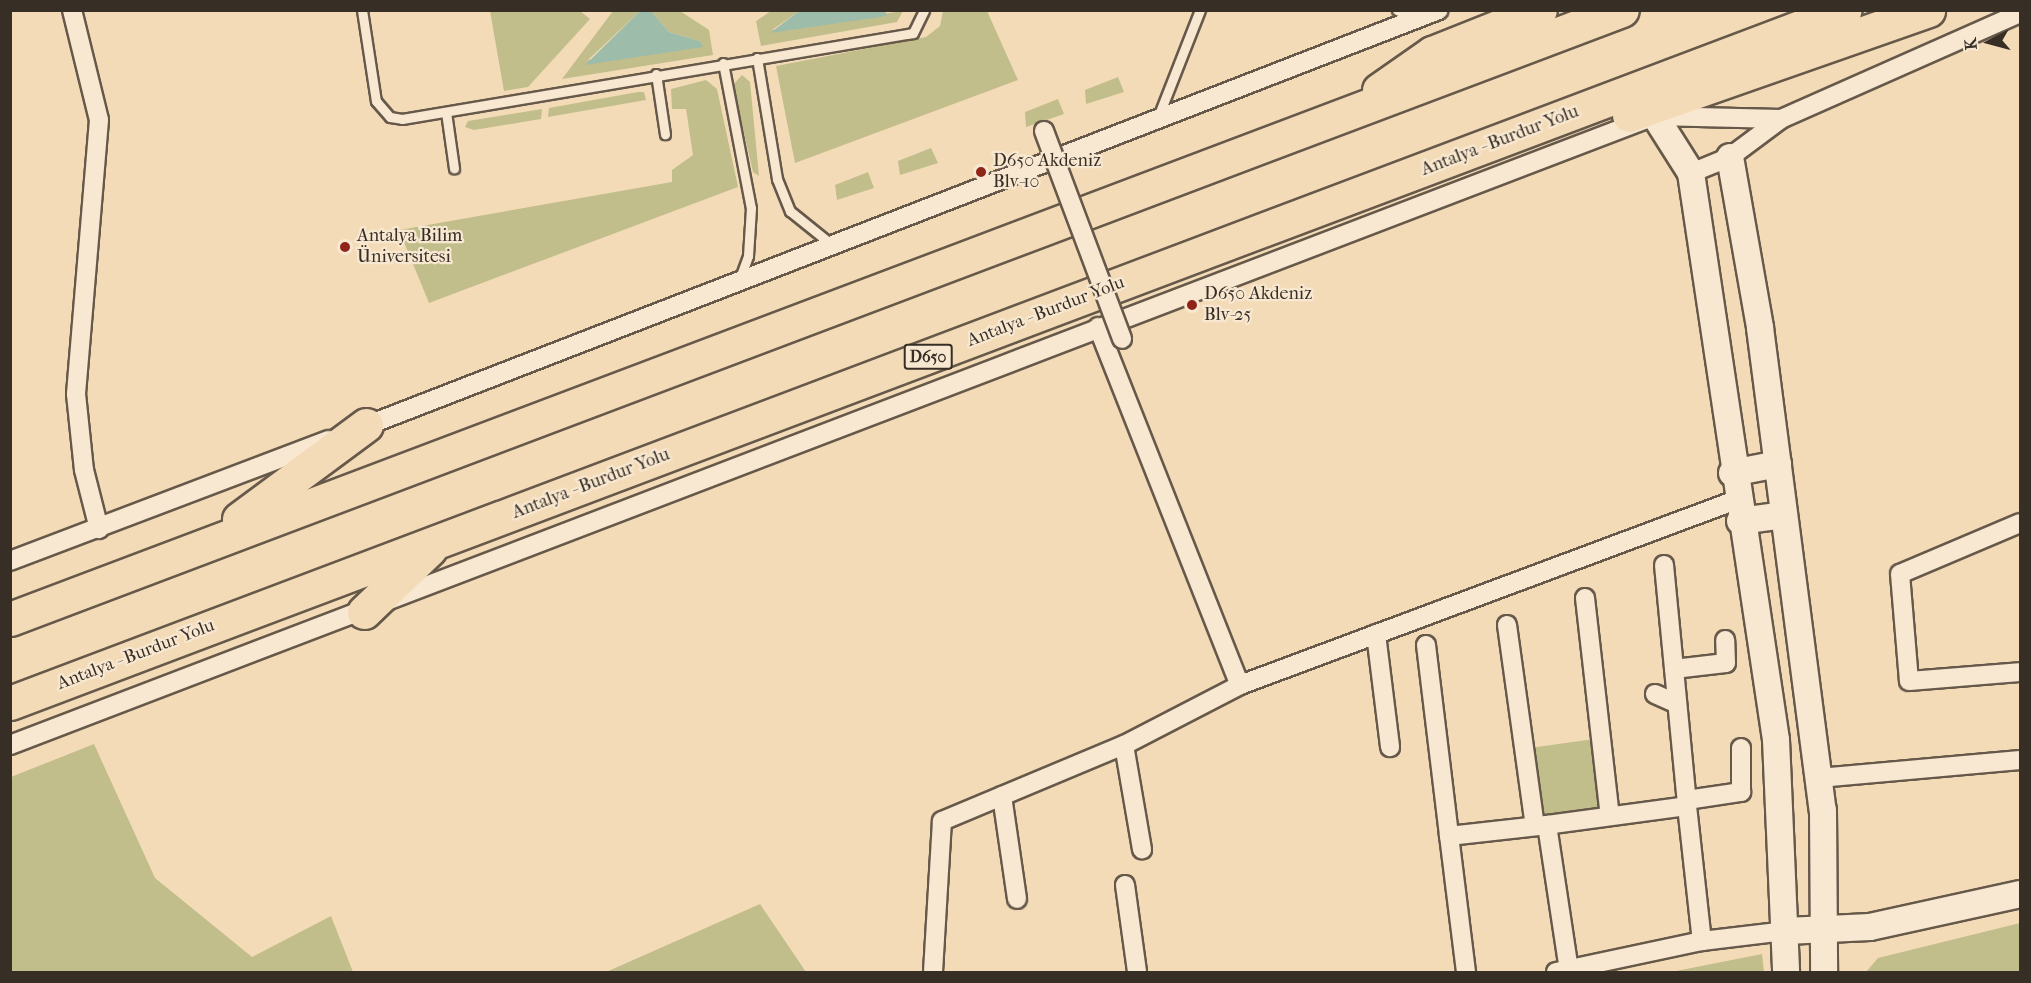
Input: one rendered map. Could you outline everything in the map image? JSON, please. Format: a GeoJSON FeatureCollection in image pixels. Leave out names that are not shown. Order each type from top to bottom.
{"type":"FeatureCollection","features":[{"type":"Feature","properties":{"kind":"highway"},"geometry":{"type":"LineString","coordinates":[[1339,118],[1432,53],[1540,10]]}},
{"type":"Feature","properties":{"kind":"highway"},"geometry":{"type":"LineString","coordinates":[[10,619],[1622,10]]}},
{"type":"Feature","properties":{"kind":"highway","name":"Antalya - Burdur Yolu"},"geometry":{"type":"LineString","coordinates":[[10,703],[1845,10]]}},
{"type":"Feature","properties":{"kind":"highway"},"geometry":{"type":"LineString","coordinates":[[1163,268],[1239,252],[1928,10]]}},
{"type":"Feature","properties":{"kind":"highway"},"geometry":{"type":"LineString","coordinates":[[187,553],[285,489],[366,425]]}},
{"type":"Feature","properties":{"kind":"highway"},"geometry":{"type":"LineString","coordinates":[[364,612],[436,542]]}},
{"type":"Feature","properties":{"kind":"street"},"geometry":{"type":"LineString","coordinates":[[72,10],[99,120],[76,394],[84,470],[99,529]]}},
{"type":"Feature","properties":{"kind":"street"},"geometry":{"type":"LineString","coordinates":[[10,561],[99,529],[1439,10]]}},
{"type":"Feature","properties":{"kind":"street"},"geometry":{"type":"LineString","coordinates":[[1691,173],[1730,157],[1781,119],[2020,13]]}},
{"type":"Feature","properties":{"kind":"street"},"geometry":{"type":"LineString","coordinates":[[10,745],[364,612],[1098,327],[1655,116],[1781,119]]}},
{"type":"Feature","properties":{"kind":"street"},"geometry":{"type":"LineString","coordinates":[[1655,116],[1691,173],[1732,473],[1776,740],[1786,972]]}},
{"type":"Feature","properties":{"kind":"street"},"geometry":{"type":"LineString","coordinates":[[1044,131],[1122,339]]}},
{"type":"Feature","properties":{"kind":"street"},"geometry":{"type":"LineString","coordinates":[[1730,157],[1778,464],[1819,778],[1824,972]]}},
{"type":"Feature","properties":{"kind":"street"},"geometry":{"type":"LineString","coordinates":[[1098,327],[1240,685]]}},
{"type":"Feature","properties":{"kind":"street"},"geometry":{"type":"LineString","coordinates":[[1732,473],[1778,464]]}},
{"type":"Feature","properties":{"kind":"street"},"geometry":{"type":"LineString","coordinates":[[933,972],[942,821],[1124,745],[1240,685],[1376,634],[1738,510],[1784,515]]}},
{"type":"Feature","properties":{"kind":"street"},"geometry":{"type":"LineString","coordinates":[[2020,523],[1900,574],[1909,681],[2020,672]]}},
{"type":"Feature","properties":{"kind":"street"},"geometry":{"type":"LineString","coordinates":[[1664,565],[1702,941]]}},
{"type":"Feature","properties":{"kind":"street"},"geometry":{"type":"LineString","coordinates":[[1585,598],[1610,816]]}},
{"type":"Feature","properties":{"kind":"street"},"geometry":{"type":"LineString","coordinates":[[1508,625],[1562,971],[1702,941],[1786,931],[1870,927],[2020,894]]}},
{"type":"Feature","properties":{"kind":"street"},"geometry":{"type":"LineString","coordinates":[[1376,634],[1390,747]]}},
{"type":"Feature","properties":{"kind":"street"},"geometry":{"type":"LineString","coordinates":[[1674,669],[1726,663],[1725,640]]}},
{"type":"Feature","properties":{"kind":"street"},"geometry":{"type":"LineString","coordinates":[[1426,645],[1466,972]]}},
{"type":"Feature","properties":{"kind":"street"},"geometry":{"type":"LineString","coordinates":[[1655,694],[1677,704]]}},
{"type":"Feature","properties":{"kind":"street"},"geometry":{"type":"LineString","coordinates":[[1124,745],[1142,849]]}},
{"type":"Feature","properties":{"kind":"street"},"geometry":{"type":"LineString","coordinates":[[1449,836],[1610,816],[1741,792],[1741,748]]}},
{"type":"Feature","properties":{"kind":"street"},"geometry":{"type":"LineString","coordinates":[[1819,778],[2020,760]]}},
{"type":"Feature","properties":{"kind":"street"},"geometry":{"type":"LineString","coordinates":[[1002,796],[1017,899]]}},
{"type":"Feature","properties":{"kind":"street"},"geometry":{"type":"LineString","coordinates":[[1125,885],[1137,972]]}},
{"type":"Feature","properties":{"kind":"lane"},"geometry":{"type":"LineString","coordinates":[[362,10],[376,101],[390,117],[402,119],[657,74],[913,33],[924,10]]}},
{"type":"Feature","properties":{"kind":"lane"},"geometry":{"type":"LineString","coordinates":[[1158,119],[1200,10]]}},
{"type":"Feature","properties":{"kind":"lane"},"geometry":{"type":"LineString","coordinates":[[1397,10],[1416,19]]}},
{"type":"Feature","properties":{"kind":"lane"},"geometry":{"type":"LineString","coordinates":[[757,58],[777,179],[790,211],[833,245]]}},
{"type":"Feature","properties":{"kind":"lane"},"geometry":{"type":"LineString","coordinates":[[723,63],[751,208],[748,256],[739,281]]}},
{"type":"Feature","properties":{"kind":"lane"},"geometry":{"type":"LineString","coordinates":[[657,74],[665,134]]}},
{"type":"Feature","properties":{"kind":"lane"},"geometry":{"type":"LineString","coordinates":[[446,112],[454,168]]}},
{"type":"Feature","properties":{"kind":"shaded area"},"geometry":{"type":"Polygon","coordinates":[[[885,10],[887,16],[770,33],[799,11],[885,10]]]}},
{"type":"Feature","properties":{"kind":"shaded area"},"geometry":{"type":"Polygon","coordinates":[[[490,11],[580,11],[590,19],[528,87],[504,91],[490,11]]]}},
{"type":"Feature","properties":{"kind":"shaded area"},"geometry":{"type":"Polygon","coordinates":[[[613,11],[640,11],[588,60],[700,41],[669,32],[651,11],[680,11],[709,30],[713,55],[562,79],[613,11]]]}},
{"type":"Feature","properties":{"kind":"shaded area"},"geometry":{"type":"Polygon","coordinates":[[[640,11],[651,11],[669,32],[700,41],[703,47],[585,65],[640,11]]]}},
{"type":"Feature","properties":{"kind":"shaded area"},"geometry":{"type":"Polygon","coordinates":[[[771,11],[799,11],[772,30],[903,11],[897,22],[761,46],[756,21],[771,11]]]}},
{"type":"Feature","properties":{"kind":"shaded area"},"geometry":{"type":"Polygon","coordinates":[[[943,11],[987,11],[1018,80],[795,163],[776,66],[926,37],[940,26],[943,11]]]}},
{"type":"Feature","properties":{"kind":"shaded area"},"geometry":{"type":"Polygon","coordinates":[[[742,75],[750,82],[759,176],[753,172],[733,85],[742,75]]]}},
{"type":"Feature","properties":{"kind":"shaded area"},"geometry":{"type":"Polygon","coordinates":[[[1118,77],[1124,92],[1086,104],[1085,90],[1118,77]]]}},
{"type":"Feature","properties":{"kind":"shaded area"},"geometry":{"type":"Polygon","coordinates":[[[706,80],[717,89],[738,187],[429,303],[399,230],[672,182],[672,170],[693,155],[686,109],[672,109],[671,89],[706,80]]]}},
{"type":"Feature","properties":{"kind":"shaded area"},"geometry":{"type":"Polygon","coordinates":[[[644,92],[646,100],[548,117],[549,108],[644,92]]]}},
{"type":"Feature","properties":{"kind":"shaded area"},"geometry":{"type":"Polygon","coordinates":[[[1058,99],[1064,114],[1026,127],[1025,112],[1058,99]]]}},
{"type":"Feature","properties":{"kind":"shaded area"},"geometry":{"type":"Polygon","coordinates":[[[542,109],[541,119],[474,130],[465,127],[468,121],[542,109]]]}},
{"type":"Feature","properties":{"kind":"shaded area"},"geometry":{"type":"Polygon","coordinates":[[[931,148],[938,163],[900,175],[898,161],[931,148]]]}},
{"type":"Feature","properties":{"kind":"shaded area"},"geometry":{"type":"Polygon","coordinates":[[[868,172],[874,188],[837,200],[835,185],[868,172]]]}},
{"type":"Feature","properties":{"kind":"shaded area"},"geometry":{"type":"Polygon","coordinates":[[[1594,739],[1604,807],[1541,816],[1532,748],[1594,739]]]}},
{"type":"Feature","properties":{"kind":"shaded area"},"geometry":{"type":"Polygon","coordinates":[[[94,744],[155,878],[252,957],[331,916],[353,972],[11,972],[11,777],[94,744]]]}},
{"type":"Feature","properties":{"kind":"shaded area"},"geometry":{"type":"Polygon","coordinates":[[[760,904],[806,972],[606,972],[760,904]]]}},
{"type":"Feature","properties":{"kind":"shaded area"},"geometry":{"type":"Polygon","coordinates":[[[2020,923],[2020,972],[1866,972],[1878,958],[2020,923]]]}},
{"type":"Feature","properties":{"kind":"shaded area"},"geometry":{"type":"Polygon","coordinates":[[[1762,954],[1764,972],[1671,972],[1762,954]]]}},
{"type":"Feature","properties":{"kind":"place","name":"D650 Akdeniz Blv-10"},"geometry":{"type":"Point","coordinates":[981,172]}},
{"type":"Feature","properties":{"kind":"place","name":"Antalya Bilim Üniversitesi"},"geometry":{"type":"Point","coordinates":[345,247]}},
{"type":"Feature","properties":{"kind":"place","name":"D650 Akdeniz Blv-25"},"geometry":{"type":"Point","coordinates":[1192,305]}}]}
